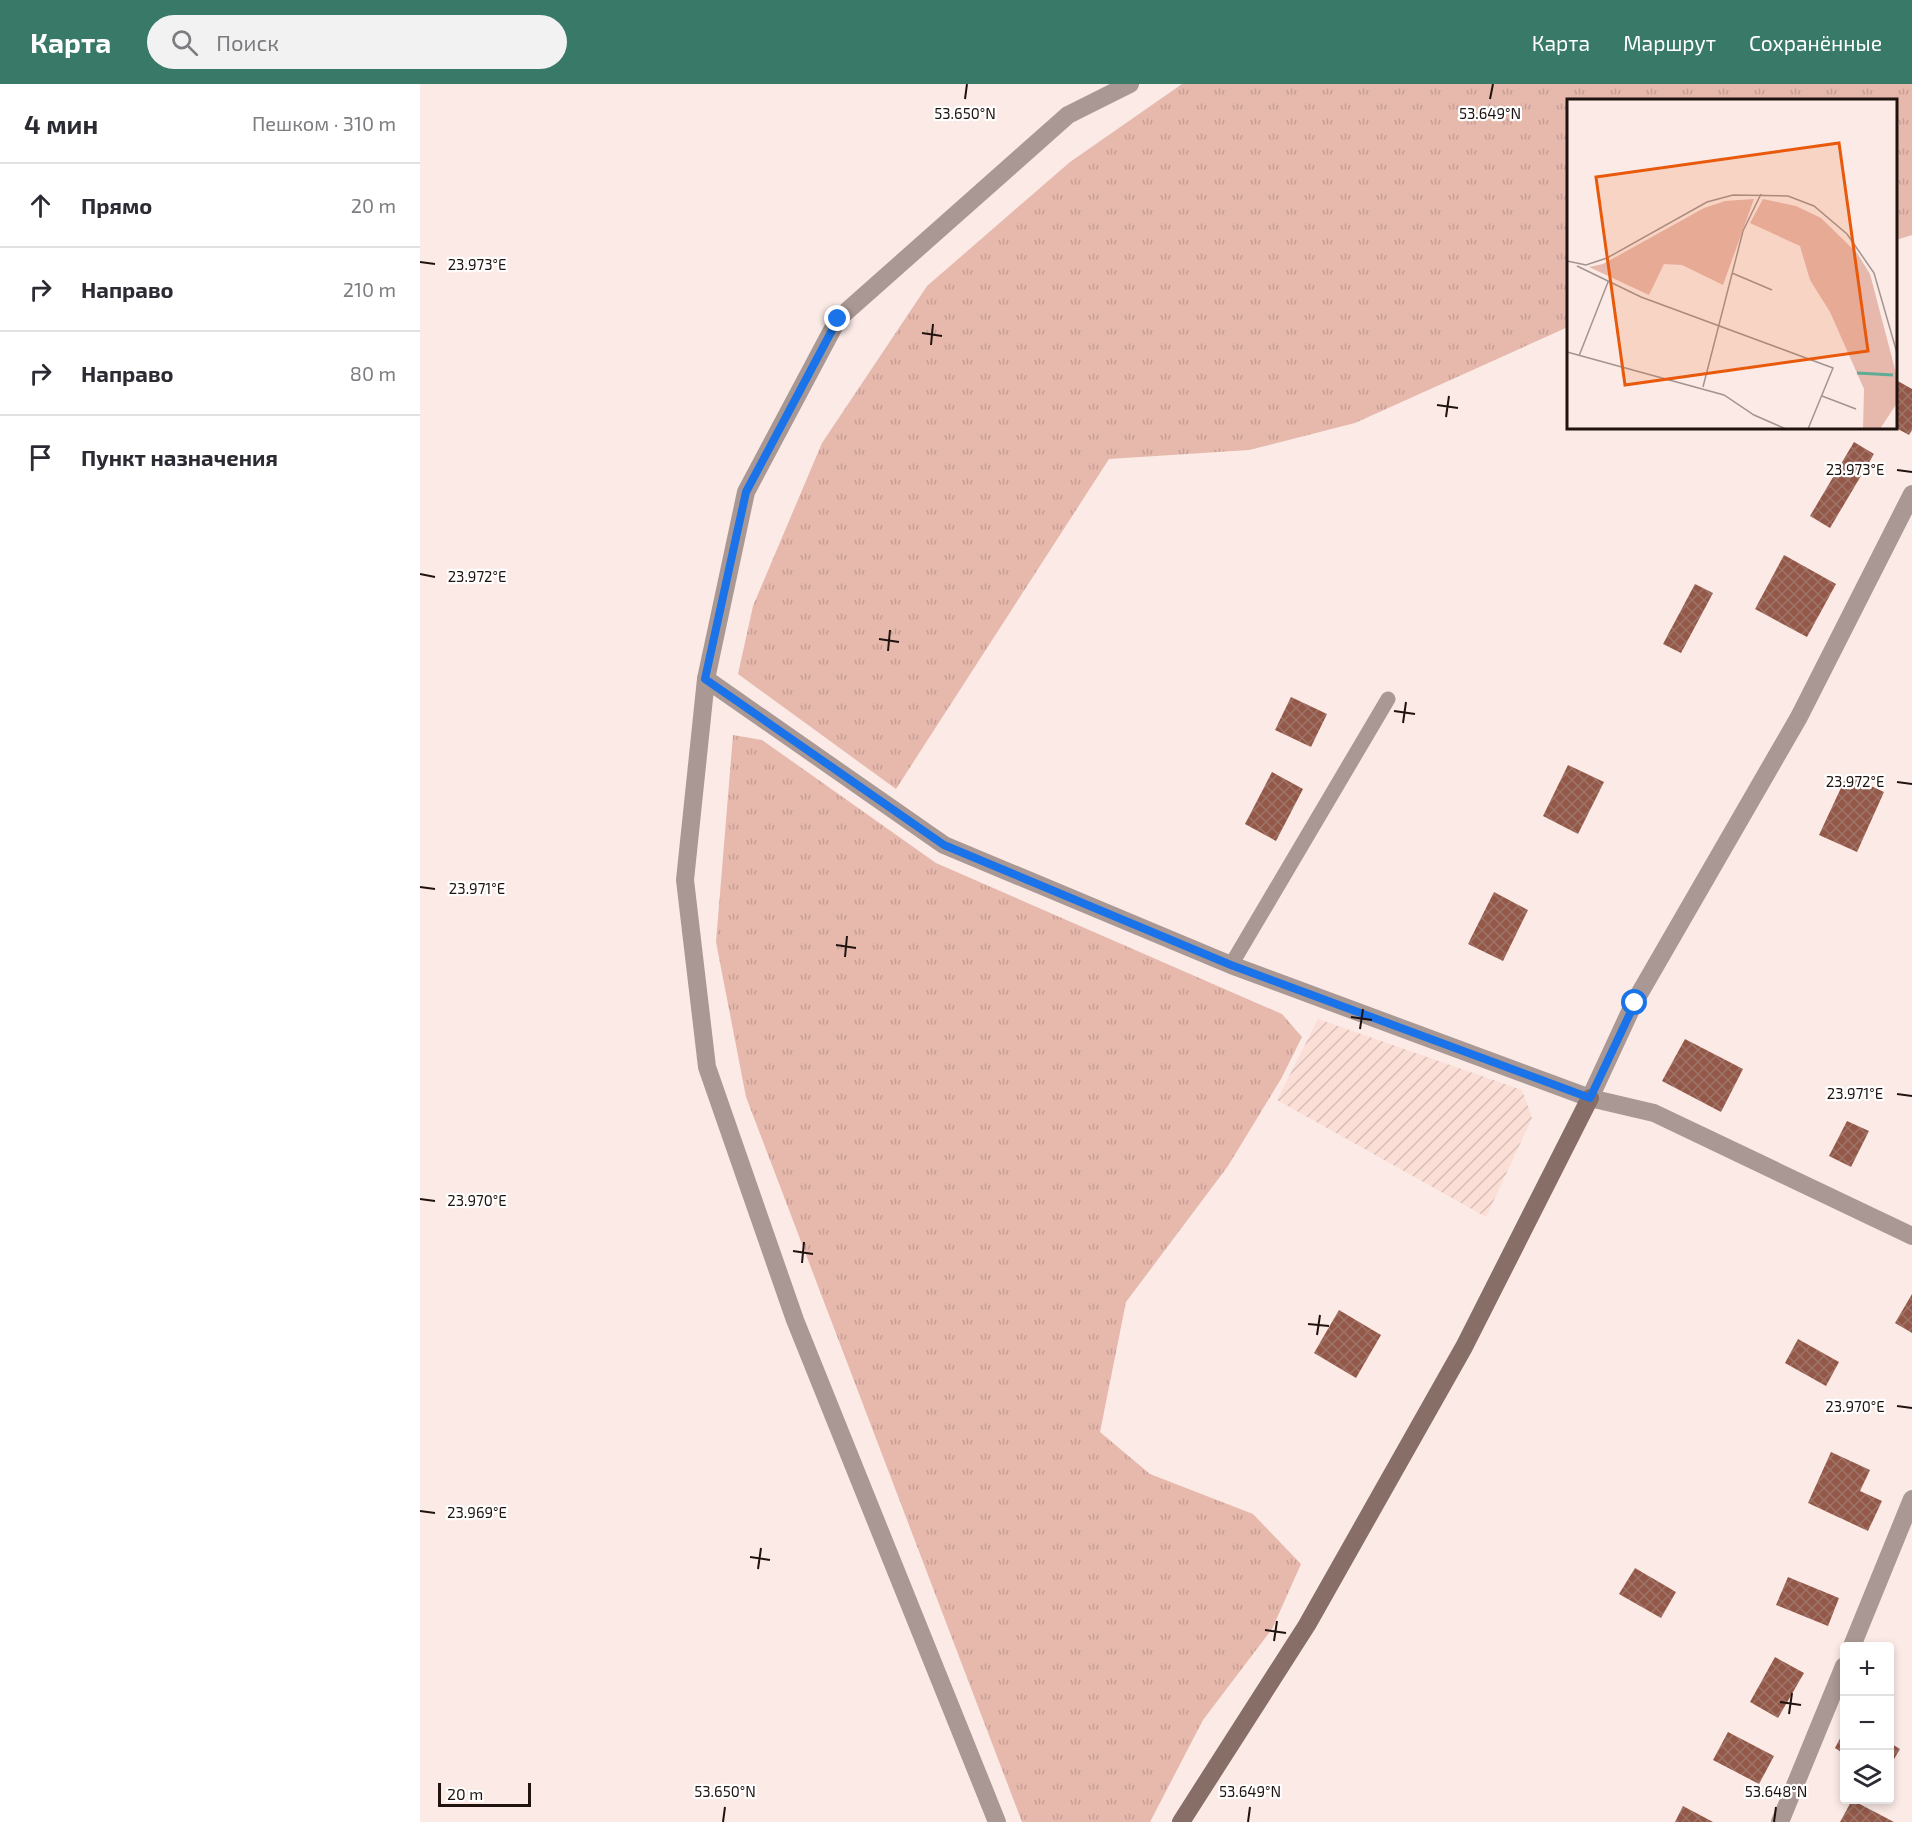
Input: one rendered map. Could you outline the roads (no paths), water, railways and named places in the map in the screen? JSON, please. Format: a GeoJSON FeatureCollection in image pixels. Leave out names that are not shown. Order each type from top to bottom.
{"type":"FeatureCollection","features":[{"type":"Feature","properties":{"kind":"street"},"geometry":{"type":"LineString","coordinates":[[997,1822],[795,1320],[707,1067],[685,880],[705,679],[746,492],[838,319],[1068,115],[1130,84]]}},
{"type":"Feature","properties":{"kind":"street"},"geometry":{"type":"LineString","coordinates":[[1181,1822],[1306,1625],[1464,1347],[1590,1098],[1635,1003],[1799,717],[1912,494]]}},
{"type":"Feature","properties":{"kind":"street"},"geometry":{"type":"LineString","coordinates":[[705,679],[944,845],[1231,965],[1590,1098],[1654,1113],[1912,1236]]}},
{"type":"Feature","properties":{"kind":"street"},"geometry":{"type":"LineString","coordinates":[[1854,1642],[1912,1499]]}},
{"type":"Feature","properties":{"kind":"street"},"geometry":{"type":"LineString","coordinates":[[1780,1822],[1840,1678]]}},
{"type":"Feature","properties":{"kind":"lane"},"geometry":{"type":"LineString","coordinates":[[1231,965],[1388,699]]}}]}
